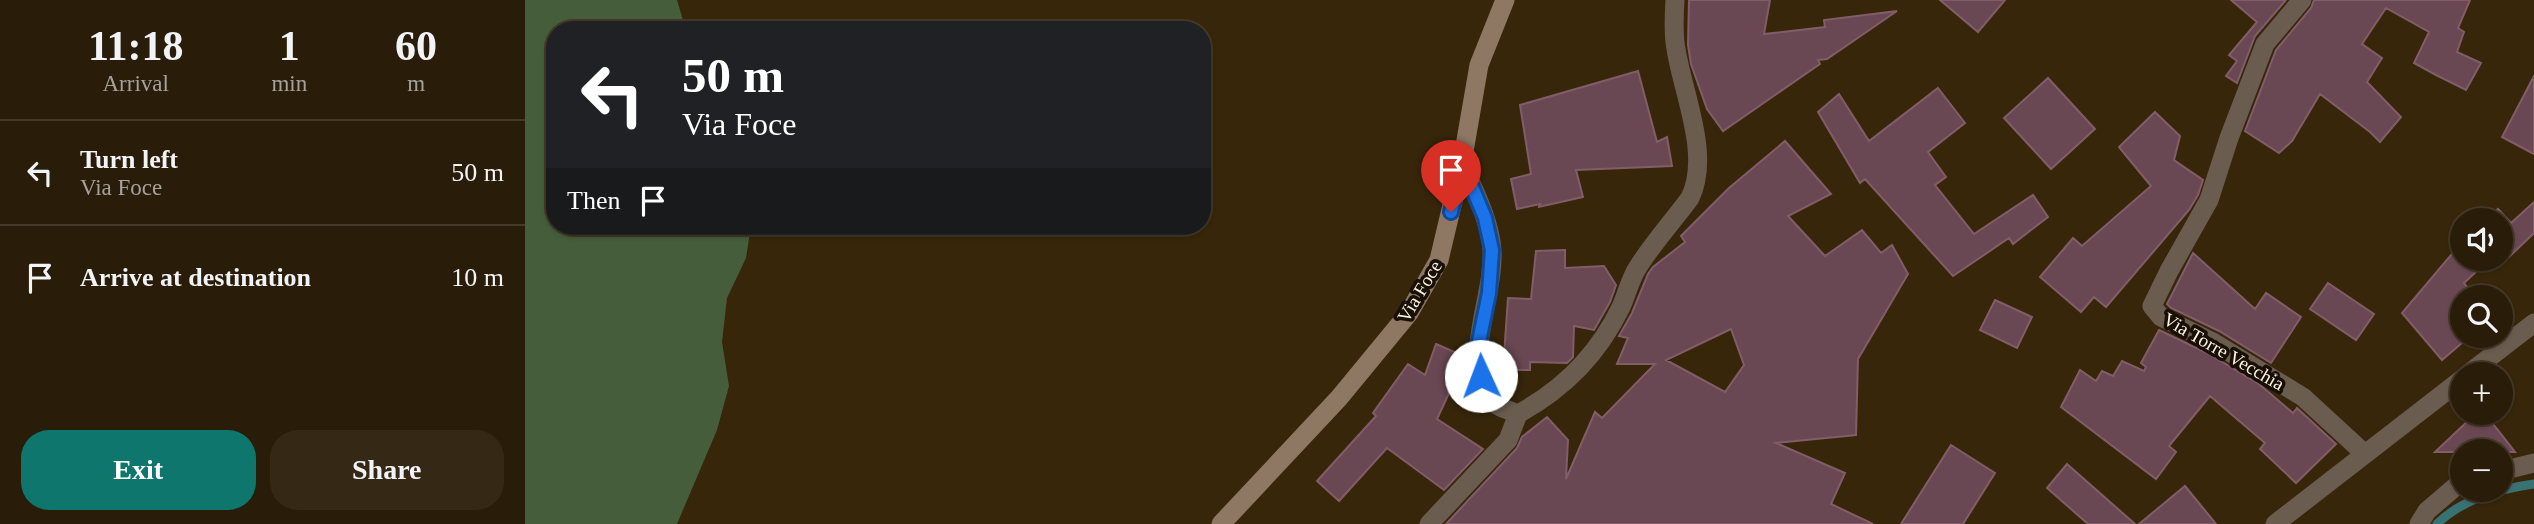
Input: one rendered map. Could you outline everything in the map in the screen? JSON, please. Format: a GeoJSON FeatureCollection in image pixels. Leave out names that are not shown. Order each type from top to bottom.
{"type":"FeatureCollection","features":[{"type":"Feature","properties":{"kind":"main road","name":"Via Foce"},"geometry":{"type":"LineString","coordinates":[[1221,524],[1339,397],[1409,313],[1439,260],[1462,163],[1479,65],[1505,0]]}},
{"type":"Feature","properties":{"kind":"street"},"geometry":{"type":"LineString","coordinates":[[1430,524],[1508,440],[1518,414],[1537,403],[1575,373],[1602,343],[1636,269],[1696,187],[1699,162],[1675,47],[1675,0]]}},
{"type":"Feature","properties":{"kind":"street","name":"Via Torre Vecchia"},"geometry":{"type":"LineString","coordinates":[[2302,0],[2265,44],[2229,138],[2209,201],[2152,306],[2161,317],[2213,342],[2303,397],[2365,454]]}},
{"type":"Feature","properties":{"kind":"street"},"geometry":{"type":"LineString","coordinates":[[1462,163],[1485,218],[1492,250],[1489,293],[1476,356],[1490,399],[1518,414]]}},
{"type":"Feature","properties":{"kind":"street"},"geometry":{"type":"LineString","coordinates":[[2484,362],[2534,323]]}},
{"type":"Feature","properties":{"kind":"street"},"geometry":{"type":"LineString","coordinates":[[2274,524],[2450,388]]}},
{"type":"Feature","properties":{"kind":"street"},"geometry":{"type":"LineString","coordinates":[[2513,468],[2534,463]]}},
{"type":"Feature","properties":{"kind":"street"},"geometry":{"type":"LineString","coordinates":[[2419,524],[2427,511],[2450,491]]}},
{"type":"Feature","properties":{"kind":"green space"},"geometry":{"type":"Polygon","coordinates":[[[525,0],[677,0],[683,21],[546,21],[546,235],[750,235],[746,258],[727,298],[722,342],[729,386],[717,430],[677,524],[525,524],[525,0]]]}},
{"type":"Feature","properties":{"kind":"building"},"geometry":{"type":"Polygon","coordinates":[[[1689,0],[1770,0],[1764,34],[1825,27],[1824,20],[1897,11],[1827,59],[1818,60],[1820,64],[1723,131],[1707,109],[1691,64],[1688,45],[1689,0]]]}},
{"type":"Feature","properties":{"kind":"building"},"geometry":{"type":"Polygon","coordinates":[[[1940,0],[2005,0],[1978,32],[1940,0]]]}},
{"type":"Feature","properties":{"kind":"building"},"geometry":{"type":"Polygon","coordinates":[[[2231,0],[2286,0],[2255,36],[2237,83],[2226,76],[2237,61],[2229,55],[2257,22],[2231,0]]]}},
{"type":"Feature","properties":{"kind":"building"},"geometry":{"type":"Polygon","coordinates":[[[2314,0],[2470,0],[2458,28],[2464,32],[2457,52],[2481,63],[2466,90],[2414,63],[2429,32],[2386,8],[2362,44],[2382,58],[2367,82],[2401,117],[2380,142],[2320,94],[2292,141],[2279,153],[2245,131],[2276,50],[2311,8],[2314,0]]]}},
{"type":"Feature","properties":{"kind":"building"},"geometry":{"type":"Polygon","coordinates":[[[1638,71],[1657,142],[1667,137],[1672,166],[1576,170],[1583,197],[1517,209],[1511,179],[1531,174],[1520,105],[1638,71]]]}},
{"type":"Feature","properties":{"kind":"building"},"geometry":{"type":"Polygon","coordinates":[[[2534,76],[2534,154],[2502,137],[2534,76]]]}},
{"type":"Feature","properties":{"kind":"building"},"geometry":{"type":"Polygon","coordinates":[[[2048,78],[2095,129],[2051,169],[2004,118],[2048,78]]]}},
{"type":"Feature","properties":{"kind":"building"},"geometry":{"type":"Polygon","coordinates":[[[1938,88],[1965,123],[1928,152],[1946,177],[1935,185],[1974,234],[2033,195],[2048,217],[2013,244],[2009,238],[1953,276],[1865,179],[1860,183],[1818,112],[1839,94],[1869,141],[1938,88]]]}},
{"type":"Feature","properties":{"kind":"building"},"geometry":{"type":"Polygon","coordinates":[[[2155,112],[2180,136],[2174,160],[2203,180],[2198,195],[2189,210],[2106,307],[2094,297],[2081,312],[2040,277],[2073,238],[2082,246],[2151,186],[2119,147],[2155,112]]]}},
{"type":"Feature","properties":{"kind":"building"},"geometry":{"type":"Polygon","coordinates":[[[1785,141],[1831,194],[1788,216],[1825,256],[1862,230],[1881,253],[1892,245],[1908,274],[1858,359],[1856,435],[1776,443],[1845,473],[1831,504],[1873,524],[1446,524],[1517,448],[1522,437],[1547,417],[1568,440],[1566,479],[1595,412],[1602,418],[1655,364],[1617,364],[1628,338],[1619,336],[1648,274],[1685,242],[1681,236],[1729,188],[1785,141]],[[1731,329],[1666,360],[1725,392],[1744,365],[1731,329]]]}},
{"type":"Feature","properties":{"kind":"building"},"geometry":{"type":"Polygon","coordinates":[[[2534,202],[2534,233],[2513,253],[2513,221],[2534,202]]]}},
{"type":"Feature","properties":{"kind":"building"},"geometry":{"type":"Polygon","coordinates":[[[1565,250],[1565,268],[1604,266],[1616,285],[1610,302],[1594,330],[1574,326],[1573,357],[1567,363],[1530,362],[1530,370],[1503,370],[1508,298],[1531,299],[1536,251],[1565,250]]]}},
{"type":"Feature","properties":{"kind":"building"},"geometry":{"type":"Polygon","coordinates":[[[2193,253],[2255,309],[2266,293],[2301,317],[2271,363],[2219,331],[2167,304],[2193,253]]]}},
{"type":"Feature","properties":{"kind":"building"},"geometry":{"type":"Polygon","coordinates":[[[2450,256],[2450,271],[2477,271],[2464,283],[2466,285],[2450,285],[2450,348],[2456,348],[2442,360],[2402,313],[2450,256]]]}},
{"type":"Feature","properties":{"kind":"building"},"geometry":{"type":"Polygon","coordinates":[[[2328,283],[2374,314],[2356,340],[2310,309],[2328,283]]]}},
{"type":"Feature","properties":{"kind":"building"},"geometry":{"type":"Polygon","coordinates":[[[1995,300],[2032,317],[2017,348],[1980,330],[1995,300]]]}},
{"type":"Feature","properties":{"kind":"building"},"geometry":{"type":"Polygon","coordinates":[[[2159,330],[2207,353],[2259,384],[2293,413],[2297,408],[2336,444],[2296,483],[2260,449],[2265,443],[2210,396],[2169,446],[2176,452],[2156,479],[2061,407],[2080,370],[2096,381],[2102,371],[2113,376],[2122,361],[2144,371],[2146,367],[2141,363],[2159,330]]]}},
{"type":"Feature","properties":{"kind":"building"},"geometry":{"type":"Polygon","coordinates":[[[1436,344],[1466,357],[1437,419],[1483,449],[1444,490],[1387,448],[1339,501],[1317,481],[1376,416],[1373,413],[1408,364],[1425,375],[1436,344]]]}},
{"type":"Feature","properties":{"kind":"building"},"geometry":{"type":"Polygon","coordinates":[[[2463,425],[2494,425],[2505,439],[2450,439],[2450,452],[2435,452],[2463,425]]]}},
{"type":"Feature","properties":{"kind":"building"},"geometry":{"type":"Polygon","coordinates":[[[1951,445],[1995,473],[1963,524],[1901,524],[1951,445]]]}},
{"type":"Feature","properties":{"kind":"building"},"geometry":{"type":"Polygon","coordinates":[[[2067,464],[2135,524],[2088,524],[2047,488],[2067,464]]]}},
{"type":"Feature","properties":{"kind":"building"},"geometry":{"type":"Polygon","coordinates":[[[2185,486],[2216,524],[2139,524],[2185,486]]]}},
{"type":"Feature","properties":{"kind":"waterway"},"geometry":{"type":"LineString","coordinates":[[2437,524],[2458,508],[2482,496],[2534,484]]}},
{"type":"Feature","properties":{"kind":"route"},"geometry":{"type":"LineString","coordinates":[[1451,212],[1462,163],[1485,218],[1492,250],[1489,293],[1476,356],[1481,376]]}}]}
